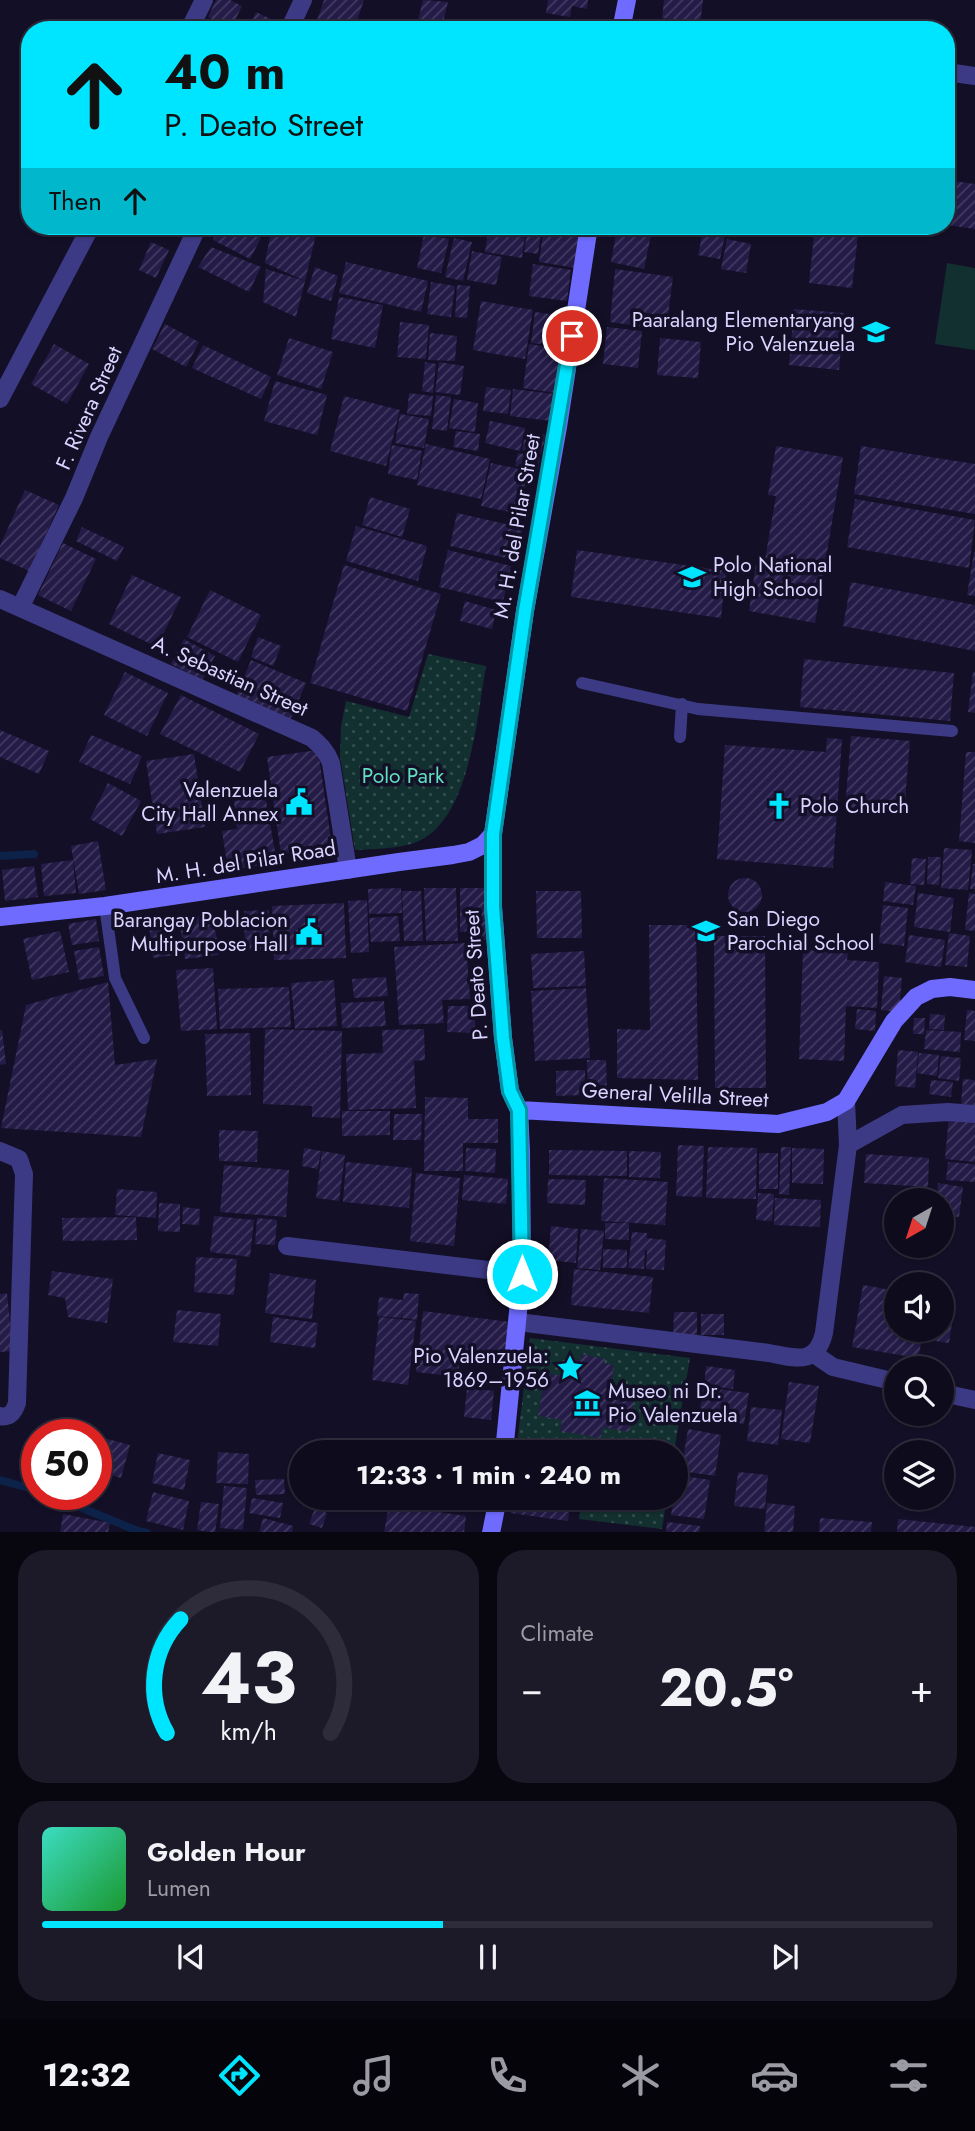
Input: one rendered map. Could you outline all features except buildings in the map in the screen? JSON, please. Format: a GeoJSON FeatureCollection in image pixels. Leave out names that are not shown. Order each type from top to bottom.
{"type":"FeatureCollection","features":[{"type":"Feature","properties":{"kind":"main road"},"geometry":{"type":"LineString","coordinates":[[627,0],[627,21]]}},
{"type":"Feature","properties":{"kind":"main road","name":"M. H. del Pilar Street"},"geometry":{"type":"LineString","coordinates":[[493,834],[525,611],[588,235]]}},
{"type":"Feature","properties":{"kind":"main road","name":"M. H. del Pilar Road"},"geometry":{"type":"LineString","coordinates":[[0,917],[105,906],[469,852],[483,845],[493,834]]}},
{"type":"Feature","properties":{"kind":"main road","name":"P. Deato Street"},"geometry":{"type":"LineString","coordinates":[[493,834],[493,907],[503,1038],[510,1091],[519,1110],[522,1274],[505,1440]]}},
{"type":"Feature","properties":{"kind":"main road"},"geometry":{"type":"LineString","coordinates":[[846,1101],[894,1021],[916,998],[932,989],[950,987],[975,990]]}},
{"type":"Feature","properties":{"kind":"main road","name":"General Velilla Street"},"geometry":{"type":"LineString","coordinates":[[519,1110],[778,1124],[827,1112],[846,1101]]}},
{"type":"Feature","properties":{"kind":"main road"},"geometry":{"type":"LineString","coordinates":[[491,1532],[496,1510]]}},
{"type":"Feature","properties":{"kind":"street"},"geometry":{"type":"LineString","coordinates":[[194,21],[204,0]]}},
{"type":"Feature","properties":{"kind":"street"},"geometry":{"type":"LineString","coordinates":[[293,21],[303,0]]}},
{"type":"Feature","properties":{"kind":"street"},"geometry":{"type":"LineString","coordinates":[[955,73],[975,76]]}},
{"type":"Feature","properties":{"kind":"street"},"geometry":{"type":"LineString","coordinates":[[0,399],[86,235]]}},
{"type":"Feature","properties":{"kind":"street","name":"F. Rivera Street"},"geometry":{"type":"LineString","coordinates":[[20,608],[74,498],[99,438],[194,235]]}},
{"type":"Feature","properties":{"kind":"street","name":"A. Sebastian Street"},"geometry":{"type":"LineString","coordinates":[[0,598],[312,738],[328,755],[331,763],[348,870]]}},
{"type":"Feature","properties":{"kind":"street"},"geometry":{"type":"LineString","coordinates":[[518,1322],[799,1359],[814,1354],[821,1345],[824,1333],[848,1145],[846,1101]]}},
{"type":"Feature","properties":{"kind":"street"},"geometry":{"type":"LineString","coordinates":[[848,1145],[902,1115],[947,1112],[975,1114]]}},
{"type":"Feature","properties":{"kind":"street"},"geometry":{"type":"LineString","coordinates":[[0,1151],[19,1159],[24,1174],[18,1403],[8,1417],[0,1416]]}},
{"type":"Feature","properties":{"kind":"street"},"geometry":{"type":"LineString","coordinates":[[287,1246],[522,1274]]}},
{"type":"Feature","properties":{"kind":"street"},"geometry":{"type":"LineString","coordinates":[[814,1354],[833,1367],[884,1379]]}},
{"type":"Feature","properties":{"kind":"street"},"geometry":{"type":"LineString","coordinates":[[954,1395],[975,1400]]}},
{"type":"Feature","properties":{"kind":"lane"},"geometry":{"type":"LineString","coordinates":[[582,683],[698,709],[952,731]]}},
{"type":"Feature","properties":{"kind":"lane"},"geometry":{"type":"LineString","coordinates":[[680,737],[682,704]]}},
{"type":"Feature","properties":{"kind":"lane"},"geometry":{"type":"LineString","coordinates":[[105,906],[115,978],[144,1038]]}},
{"type":"Feature","properties":{"kind":"green space"},"geometry":{"type":"Polygon","coordinates":[[[947,263],[975,268],[975,350],[935,344],[947,263]]]}},
{"type":"Feature","properties":{"kind":"green space","name":"Polo Park"},"geometry":{"type":"Polygon","coordinates":[[[428,654],[486,666],[474,739],[459,792],[448,814],[433,832],[414,843],[392,848],[355,850],[340,756],[341,726],[346,701],[409,717],[428,654]]]}},
{"type":"Feature","properties":{"kind":"green space","name":"Museo ni Dr. Pio Valenzuela"},"geometry":{"type":"Polygon","coordinates":[[[530,1338],[690,1358],[676,1440],[517,1440],[530,1338]]]}},
{"type":"Feature","properties":{"kind":"green space"},"geometry":{"type":"Polygon","coordinates":[[[580,1510],[665,1510],[662,1529],[579,1519],[580,1510]]]}},
{"type":"Feature","properties":{"kind":"waterway"},"geometry":{"type":"LineString","coordinates":[[0,856],[34,854]]}},
{"type":"Feature","properties":{"kind":"waterway"},"geometry":{"type":"LineString","coordinates":[[0,1480],[21,1486]]}},
{"type":"Feature","properties":{"kind":"waterway"},"geometry":{"type":"LineString","coordinates":[[87,1510],[142,1532]]}},
{"type":"Feature","properties":{"kind":"place","name":"Paaralang Elementaryang Pio Valenzuela"},"geometry":{"type":"Point","coordinates":[876,332]}},
{"type":"Feature","properties":{"kind":"place","name":"Polo National High School"},"geometry":{"type":"Point","coordinates":[692,577]}},
{"type":"Feature","properties":{"kind":"place","name":"Valenzuela City Hall Annex"},"geometry":{"type":"Point","coordinates":[299,802]}},
{"type":"Feature","properties":{"kind":"place","name":"Polo Church"},"geometry":{"type":"Point","coordinates":[779,806]}},
{"type":"Feature","properties":{"kind":"place","name":"San Diego Parochial School"},"geometry":{"type":"Point","coordinates":[706,931]}},
{"type":"Feature","properties":{"kind":"place","name":"Barangay Poblacion Multipurpose Hall"},"geometry":{"type":"Point","coordinates":[309,932]}},
{"type":"Feature","properties":{"kind":"place","name":"Pio Valenzuela: 1869–1956"},"geometry":{"type":"Point","coordinates":[570,1368]}},
{"type":"Feature","properties":{"kind":"place","name":"Museo ni Dr. Pio Valenzuela"},"geometry":{"type":"Point","coordinates":[587,1403]}},
{"type":"Feature","properties":{"kind":"route"},"geometry":{"type":"LineString","coordinates":[[522,1274],[519,1110],[510,1091],[503,1038],[493,907],[493,834],[525,611],[572,336]]}}]}
